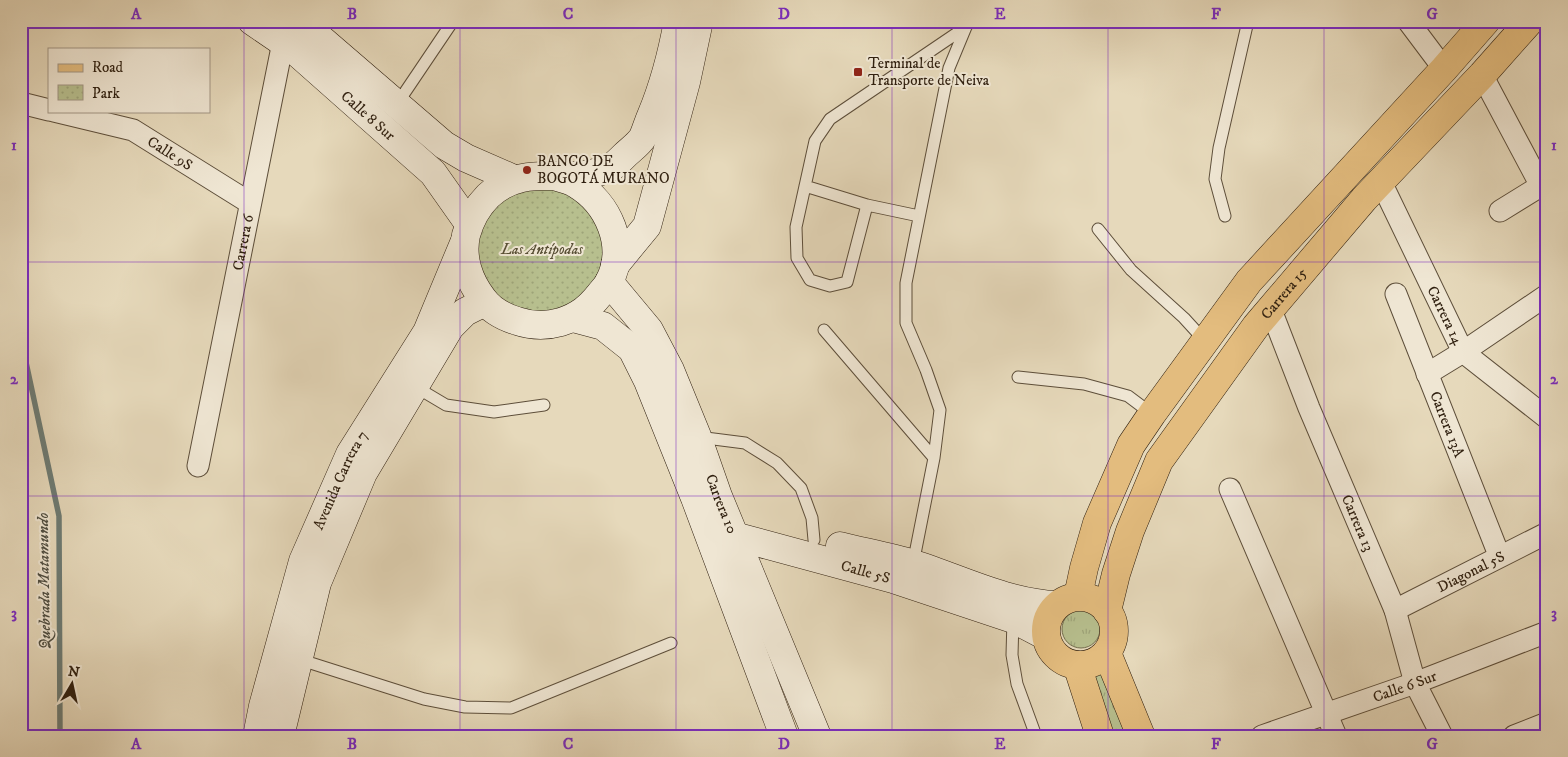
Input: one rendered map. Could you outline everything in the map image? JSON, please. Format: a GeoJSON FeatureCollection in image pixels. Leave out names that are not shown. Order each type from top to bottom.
{"type":"FeatureCollection","features":[{"type":"Feature","properties":{"kind":"main road","name":"Calle 8 Sur"},"geometry":{"type":"LineString","coordinates":[[252,21],[287,32],[293,49],[433,173],[467,233]]}},
{"type":"Feature","properties":{"kind":"main road","name":"Calle 8 Sur"},"geometry":{"type":"LineString","coordinates":[[300,21],[444,145],[466,158],[514,179]]}},
{"type":"Feature","properties":{"kind":"main road"},"geometry":{"type":"LineString","coordinates":[[678,21],[670,60],[657,102],[642,138],[614,165],[586,176],[532,175],[514,179],[495,190],[480,205],[467,233],[465,260],[476,291],[485,302],[504,316],[527,324],[550,325],[573,318],[590,308],[612,273],[647,226],[686,82],[699,21]]}},
{"type":"Feature","properties":{"kind":"main road"},"geometry":{"type":"LineString","coordinates":[[1067,601],[1089,598],[1100,602],[1108,610],[1113,620],[1114,632],[1112,642],[1107,652],[1098,660],[1088,664],[1076,665],[1065,662],[1056,656],[1049,646],[1046,636],[1046,622],[1050,614],[1067,601],[1084,568],[1098,523],[1132,445],[1152,414],[1249,281],[1486,21]]}},
{"type":"Feature","properties":{"kind":"main road","name":"Carrera 15"},"geometry":{"type":"LineString","coordinates":[[1108,610],[1116,574],[1130,531],[1159,461],[1256,326],[1364,199],[1482,75],[1530,21]]}},
{"type":"Feature","properties":{"kind":"main road"},"geometry":{"type":"LineString","coordinates":[[551,175],[575,183],[594,197],[609,217],[616,240],[612,273]]}},
{"type":"Feature","properties":{"kind":"main road","name":"Avenida Carrera 7"},"geometry":{"type":"LineString","coordinates":[[257,736],[263,706],[302,561],[350,454],[427,332],[467,233]]}},
{"type":"Feature","properties":{"kind":"main road","name":"Carrera 10"},"geometry":{"type":"LineString","coordinates":[[612,273],[649,330],[670,370],[697,436],[706,497]]}},
{"type":"Feature","properties":{"kind":"main road","name":"Avenida Carrera 7"},"geometry":{"type":"LineString","coordinates":[[280,736],[317,583],[363,473],[450,326],[465,312],[485,302]]}},
{"type":"Feature","properties":{"kind":"main road","name":"Carrera 10"},"geometry":{"type":"LineString","coordinates":[[573,318],[603,326],[632,349],[706,497],[784,736]]}},
{"type":"Feature","properties":{"kind":"main road","name":"Calle 5S"},"geometry":{"type":"LineString","coordinates":[[706,497],[708,517],[717,526],[734,536],[1037,604],[1067,601]]}},
{"type":"Feature","properties":{"kind":"main road","name":"Calle 5S"},"geometry":{"type":"LineString","coordinates":[[706,497],[755,525],[814,540],[910,574],[1013,619],[1046,636]]}},
{"type":"Feature","properties":{"kind":"main road","name":"Carrera 10"},"geometry":{"type":"LineString","coordinates":[[734,536],[817,736]]}},
{"type":"Feature","properties":{"kind":"main road"},"geometry":{"type":"LineString","coordinates":[[1107,652],[1142,736]]}},
{"type":"Feature","properties":{"kind":"main road"},"geometry":{"type":"LineString","coordinates":[[1076,665],[1100,736]]}},
{"type":"Feature","properties":{"kind":"street"},"geometry":{"type":"LineString","coordinates":[[1408,21],[1444,69]]}},
{"type":"Feature","properties":{"kind":"street","name":"Carrera 6"},"geometry":{"type":"LineString","coordinates":[[198,466],[250,203],[287,32]]}},
{"type":"Feature","properties":{"kind":"street"},"geometry":{"type":"LineString","coordinates":[[1482,75],[1544,184],[1500,211]]}},
{"type":"Feature","properties":{"kind":"street"},"geometry":{"type":"LineString","coordinates":[[21,103],[48,110]]}},
{"type":"Feature","properties":{"kind":"street","name":"Calle 9S"},"geometry":{"type":"LineString","coordinates":[[58,112],[133,130],[250,203]]}},
{"type":"Feature","properties":{"kind":"street","name":"Carrera 14"},"geometry":{"type":"LineString","coordinates":[[1380,182],[1463,352],[1542,407]]}},
{"type":"Feature","properties":{"kind":"street","name":"Carrera 13A"},"geometry":{"type":"LineString","coordinates":[[1396,294],[1499,555]]}},
{"type":"Feature","properties":{"kind":"street"},"geometry":{"type":"LineString","coordinates":[[1427,374],[1547,295]]}},
{"type":"Feature","properties":{"kind":"street","name":"Carrera 13"},"geometry":{"type":"LineString","coordinates":[[1271,310],[1309,408],[1394,610],[1415,683],[1442,736]]}},
{"type":"Feature","properties":{"kind":"street"},"geometry":{"type":"LineString","coordinates":[[1230,489],[1319,722],[1336,736]]}},
{"type":"Feature","properties":{"kind":"street","name":"Diagonal 5S"},"geometry":{"type":"LineString","coordinates":[[1394,610],[1547,532]]}},
{"type":"Feature","properties":{"kind":"street","name":"Calle 6 Sur"},"geometry":{"type":"LineString","coordinates":[[1262,736],[1319,722],[1547,632]]}},
{"type":"Feature","properties":{"kind":"street"},"geometry":{"type":"LineString","coordinates":[[1514,736],[1547,723]]}},
{"type":"Feature","properties":{"kind":"lane"},"geometry":{"type":"LineString","coordinates":[[396,104],[453,21]]}},
{"type":"Feature","properties":{"kind":"lane"},"geometry":{"type":"LineString","coordinates":[[1225,216],[1215,179],[1219,148],[1248,21]]}},
{"type":"Feature","properties":{"kind":"lane"},"geometry":{"type":"LineString","coordinates":[[866,205],[846,282],[830,286],[810,280],[797,258],[796,227],[816,141],[830,119],[968,24]]}},
{"type":"Feature","properties":{"kind":"lane"},"geometry":{"type":"LineString","coordinates":[[910,574],[934,458],[940,410],[926,370],[906,324],[906,283],[949,68],[968,24]]}},
{"type":"Feature","properties":{"kind":"lane"},"geometry":{"type":"LineString","coordinates":[[805,186],[866,205],[919,216]]}},
{"type":"Feature","properties":{"kind":"lane"},"geometry":{"type":"LineString","coordinates":[[1098,229],[1131,270],[1184,318],[1205,342]]}},
{"type":"Feature","properties":{"kind":"lane"},"geometry":{"type":"LineString","coordinates":[[824,330],[934,458]]}},
{"type":"Feature","properties":{"kind":"lane"},"geometry":{"type":"LineString","coordinates":[[1018,377],[1084,384],[1128,396],[1152,414]]}},
{"type":"Feature","properties":{"kind":"lane"},"geometry":{"type":"LineString","coordinates":[[414,386],[446,405],[494,412],[544,405]]}},
{"type":"Feature","properties":{"kind":"lane"},"geometry":{"type":"LineString","coordinates":[[697,436],[745,443],[778,463],[801,488],[812,518],[814,540]]}},
{"type":"Feature","properties":{"kind":"lane"},"geometry":{"type":"LineString","coordinates":[[1013,619],[1012,655],[1017,684],[1036,736]]}},
{"type":"Feature","properties":{"kind":"lane"},"geometry":{"type":"LineString","coordinates":[[298,659],[424,699],[465,707],[511,708],[671,643]]}},
{"type":"Feature","properties":{"kind":"green space","name":"Las Antípodas"},"geometry":{"type":"Polygon","coordinates":[[[543,183],[593,206],[608,259],[578,305],[542,315],[506,304],[492,292],[482,276],[477,258],[477,239],[482,221],[507,193],[543,183]]]}},
{"type":"Feature","properties":{"kind":"green space"},"geometry":{"type":"Polygon","coordinates":[[[1081,610],[1094,616],[1100,629],[1094,642],[1081,648],[1068,642],[1062,629],[1068,616],[1081,610]]]}},
{"type":"Feature","properties":{"kind":"green space"},"geometry":{"type":"Polygon","coordinates":[[[1101,667],[1126,736],[1113,736],[1090,672],[1101,667]]]}},
{"type":"Feature","properties":{"kind":"waterway","name":"Quebrada Matamundo"},"geometry":{"type":"LineString","coordinates":[[21,339],[59,516],[60,736]]}},
{"type":"Feature","properties":{"kind":"place","name":"Terminal de Transporte de Neiva"},"geometry":{"type":"Point","coordinates":[858,72]}},
{"type":"Feature","properties":{"kind":"place","name":"BANCO DE BOGOTÁ MURANO"},"geometry":{"type":"Point","coordinates":[527,170]}}]}
